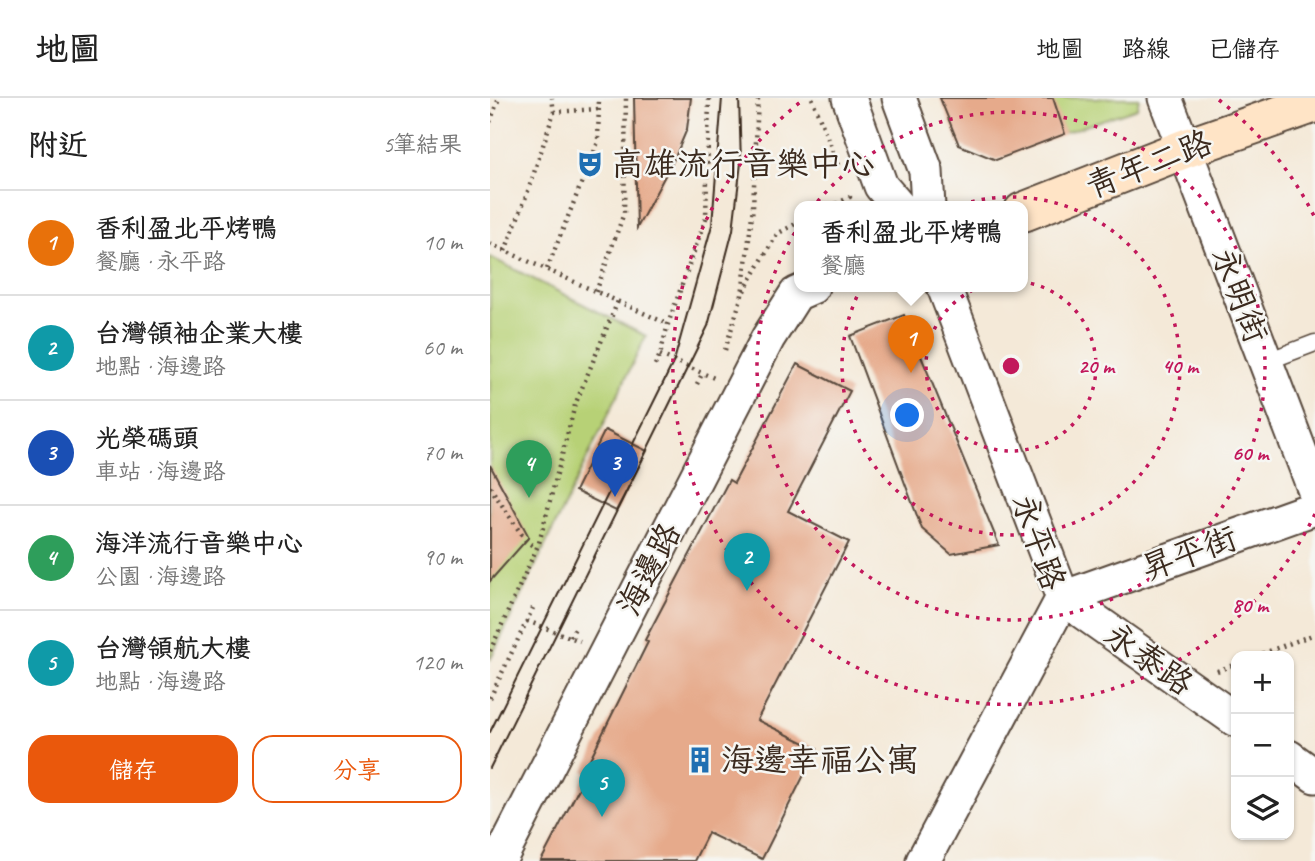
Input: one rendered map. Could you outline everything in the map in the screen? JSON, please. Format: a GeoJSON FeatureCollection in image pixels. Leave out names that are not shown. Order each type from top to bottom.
{"type":"FeatureCollection","features":[{"type":"Feature","properties":{"kind":"street"},"geometry":{"type":"LineString","coordinates":[[849,98],[881,186],[894,201]]}},
{"type":"Feature","properties":{"kind":"street"},"geometry":{"type":"LineString","coordinates":[[899,98],[926,171],[928,201]]}},
{"type":"Feature","properties":{"kind":"street","name":"永明街"},"geometry":{"type":"LineString","coordinates":[[1165,98],[1315,491]]}},
{"type":"Feature","properties":{"kind":"street","name":"青年二路"},"geometry":{"type":"LineString","coordinates":[[1028,210],[1184,149],[1315,103]]}},
{"type":"Feature","properties":{"kind":"street","name":"海邊路"},"geometry":{"type":"LineString","coordinates":[[499,861],[768,338],[796,294],[801,292]]}},
{"type":"Feature","properties":{"kind":"street","name":"永平路"},"geometry":{"type":"LineString","coordinates":[[923,861],[1063,598],[946,292]]}},
{"type":"Feature","properties":{"kind":"street","name":"昇平街"},"geometry":{"type":"LineString","coordinates":[[1063,598],[1315,508]]}},
{"type":"Feature","properties":{"kind":"street","name":"永泰路"},"geometry":{"type":"LineString","coordinates":[[1063,598],[1231,716]]}},
{"type":"Feature","properties":{"kind":"street"},"geometry":{"type":"LineString","coordinates":[[1294,761],[1315,776]]}},
{"type":"Feature","properties":{"kind":"lane"},"geometry":{"type":"LineString","coordinates":[[1265,362],[1315,343]]}},
{"type":"Feature","properties":{"kind":"path"},"geometry":{"type":"LineString","coordinates":[[490,122],[499,98]]}},
{"type":"Feature","properties":{"kind":"path"},"geometry":{"type":"LineString","coordinates":[[505,251],[554,112],[552,98]]}},
{"type":"Feature","properties":{"kind":"path"},"geometry":{"type":"LineString","coordinates":[[547,269],[598,142],[599,98]]}},
{"type":"Feature","properties":{"kind":"path"},"geometry":{"type":"LineString","coordinates":[[596,292],[624,213],[626,98]]}},
{"type":"Feature","properties":{"kind":"path"},"geometry":{"type":"LineString","coordinates":[[655,365],[706,218],[709,98]]}},
{"type":"Feature","properties":{"kind":"path"},"geometry":{"type":"LineString","coordinates":[[723,355],[742,295],[753,207],[758,98]]}},
{"type":"Feature","properties":{"kind":"path"},"geometry":{"type":"LineString","coordinates":[[812,98],[841,172]]}},
{"type":"Feature","properties":{"kind":"path"},"geometry":{"type":"LineString","coordinates":[[554,112],[599,109]]}},
{"type":"Feature","properties":{"kind":"path"},"geometry":{"type":"LineString","coordinates":[[842,201],[850,197],[845,185]]}},
{"type":"Feature","properties":{"kind":"path"},"geometry":{"type":"LineString","coordinates":[[742,295],[777,233],[794,224]]}},
{"type":"Feature","properties":{"kind":"path"},"geometry":{"type":"LineString","coordinates":[[490,244],[668,324]]}},
{"type":"Feature","properties":{"kind":"path"},"geometry":{"type":"LineString","coordinates":[[490,651],[539,543],[575,405],[618,302]]}},
{"type":"Feature","properties":{"kind":"path"},"geometry":{"type":"LineString","coordinates":[[660,355],[716,379],[720,367]]}},
{"type":"Feature","properties":{"kind":"path"},"geometry":{"type":"LineString","coordinates":[[696,384],[702,374]]}},
{"type":"Feature","properties":{"kind":"path"},"geometry":{"type":"LineString","coordinates":[[490,487],[526,541],[536,548]]}},
{"type":"Feature","properties":{"kind":"path"},"geometry":{"type":"LineString","coordinates":[[490,698],[533,608]]}},
{"type":"Feature","properties":{"kind":"path"},"geometry":{"type":"LineString","coordinates":[[527,621],[607,651]]}},
{"type":"Feature","properties":{"kind":"path"},"geometry":{"type":"LineString","coordinates":[[570,637],[575,628]]}},
{"type":"Feature","properties":{"kind":"path"},"geometry":{"type":"LineString","coordinates":[[1269,651],[1315,634]]}},
{"type":"Feature","properties":{"kind":"green space"},"geometry":{"type":"Polygon","coordinates":[[[1051,98],[1139,98],[1137,108],[1064,133],[1051,98]]]}},
{"type":"Feature","properties":{"kind":"green space"},"geometry":{"type":"Polygon","coordinates":[[[490,257],[646,336],[490,660],[490,257]]]}},
{"type":"Feature","properties":{"kind":"building"},"geometry":{"type":"Polygon","coordinates":[[[634,98],[691,98],[687,129],[637,228],[634,98]]]}},
{"type":"Feature","properties":{"kind":"building"},"geometry":{"type":"Polygon","coordinates":[[[940,98],[1053,98],[1065,134],[996,160],[959,145],[940,98]]]}},
{"type":"Feature","properties":{"kind":"building"},"geometry":{"type":"Polygon","coordinates":[[[904,315],[999,545],[951,554],[922,529],[850,336],[904,315]]]}},
{"type":"Feature","properties":{"kind":"building"},"geometry":{"type":"Polygon","coordinates":[[[797,364],[850,391],[788,511],[849,542],[757,720],[817,749],[762,859],[708,833],[694,861],[541,861],[587,773],[584,771],[648,642],[645,640],[729,480],[734,483],[797,364]]]}},
{"type":"Feature","properties":{"kind":"building"},"geometry":{"type":"Polygon","coordinates":[[[605,430],[647,451],[616,511],[575,491],[605,430]]]}},
{"type":"Feature","properties":{"kind":"building"},"geometry":{"type":"Polygon","coordinates":[[[490,465],[529,537],[490,581],[490,465]]]}},
{"type":"Feature","properties":{"kind":"tram line"},"geometry":{"type":"LineString","coordinates":[[490,732],[674,361],[712,225],[722,98]]}},
{"type":"Feature","properties":{"kind":"tram line"},"geometry":{"type":"LineString","coordinates":[[490,768],[708,326],[733,230],[741,163],[739,98]]}},
{"type":"Feature","properties":{"kind":"place","name":"高雄流行音樂中心"},"geometry":{"type":"Point","coordinates":[590,164]}},
{"type":"Feature","properties":{"kind":"place","name":"香利盈北平烤鴨"},"geometry":{"type":"Point","coordinates":[911,373]}},
{"type":"Feature","properties":{"kind":"place","name":"光榮碼頭"},"geometry":{"type":"Point","coordinates":[615,497]}},
{"type":"Feature","properties":{"kind":"place","name":"海洋流行音樂中心"},"geometry":{"type":"Point","coordinates":[529,498]}},
{"type":"Feature","properties":{"kind":"place","name":"台灣領袖企業大樓"},"geometry":{"type":"Point","coordinates":[747,591]}},
{"type":"Feature","properties":{"kind":"place","name":"海邊幸福公寓"},"geometry":{"type":"Point","coordinates":[700,760]}},
{"type":"Feature","properties":{"kind":"place","name":"台灣領航大樓"},"geometry":{"type":"Point","coordinates":[602,817]}}]}
